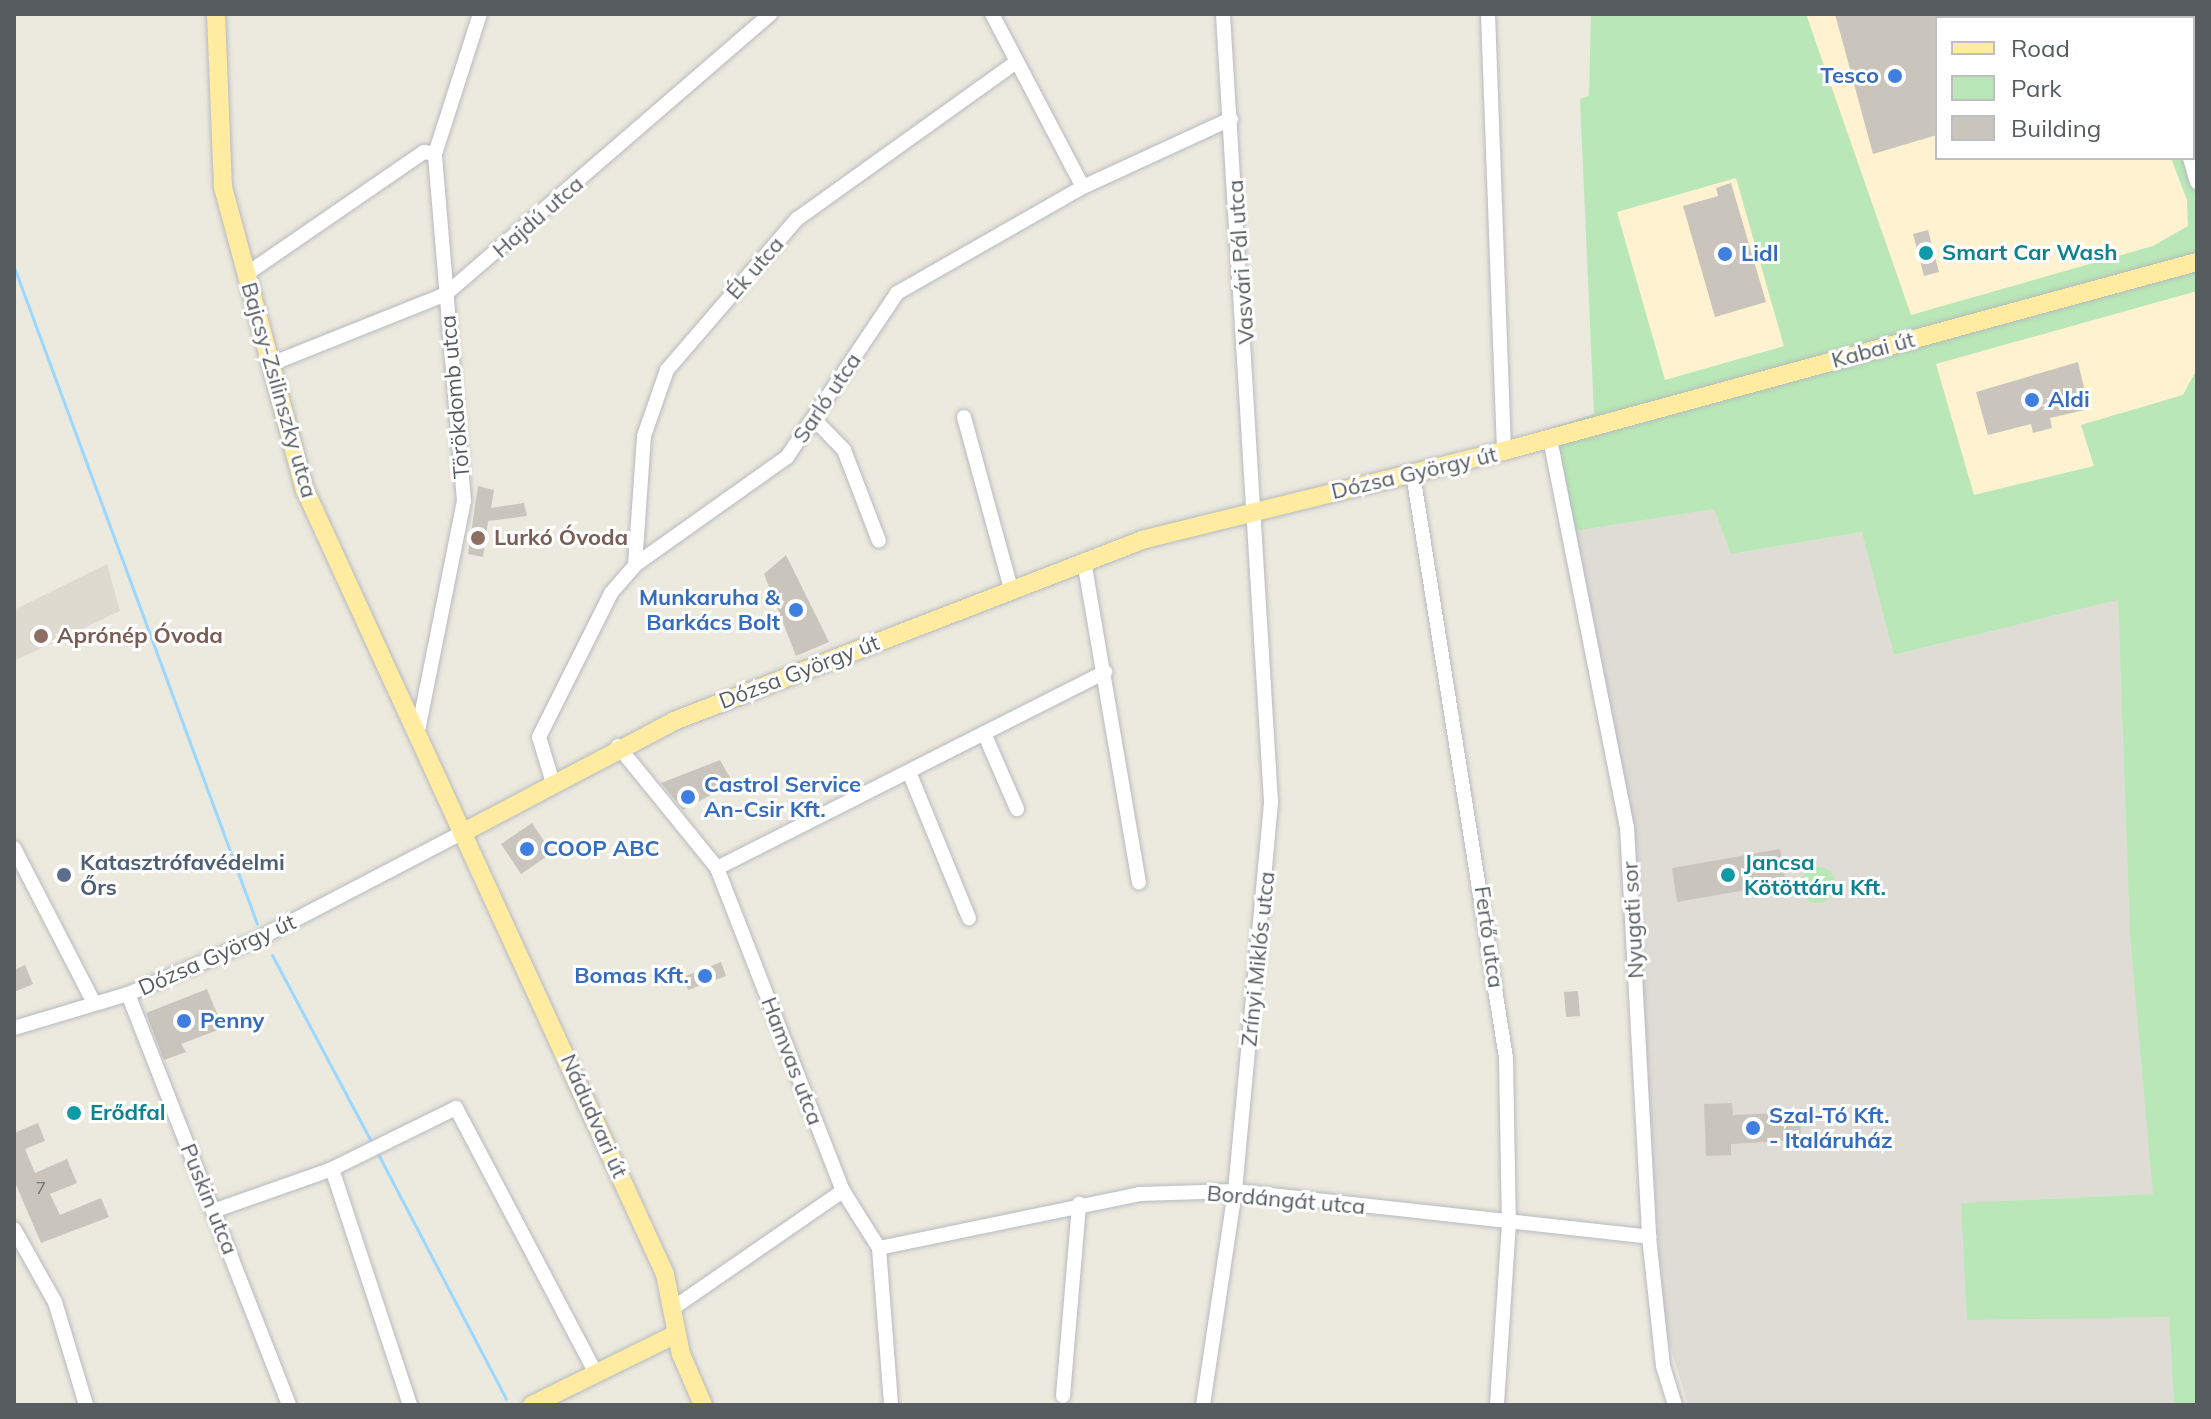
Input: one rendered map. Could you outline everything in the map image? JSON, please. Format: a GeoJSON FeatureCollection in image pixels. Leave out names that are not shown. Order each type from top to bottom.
{"type":"FeatureCollection","features":[{"type":"Feature","properties":{"kind":"main road","name":"Bajcsy-Zsilinszky utca"},"geometry":{"type":"LineString","coordinates":[[216,14],[219,154],[245,275],[305,490],[418,731],[462,833]]}},
{"type":"Feature","properties":{"kind":"main road","name":"Kabai út"},"geometry":{"type":"LineString","coordinates":[[1550,439],[2197,262]]}},
{"type":"Feature","properties":{"kind":"main road","name":"Dózsa György út"},"geometry":{"type":"LineString","coordinates":[[462,833],[618,746],[1084,561],[1255,510],[1550,439]]}},
{"type":"Feature","properties":{"kind":"main road","name":"Nádudvari út"},"geometry":{"type":"LineString","coordinates":[[462,833],[676,1306],[676,1334],[703,1405]]}},
{"type":"Feature","properties":{"kind":"main road"},"geometry":{"type":"LineString","coordinates":[[532,1405],[676,1334]]}},
{"type":"Feature","properties":{"kind":"street"},"geometry":{"type":"LineString","coordinates":[[245,275],[424,152],[435,154],[480,14]]}},
{"type":"Feature","properties":{"kind":"street","name":"Hajdú utca"},"geometry":{"type":"LineString","coordinates":[[271,364],[446,294],[770,14]]}},
{"type":"Feature","properties":{"kind":"street"},"geometry":{"type":"LineString","coordinates":[[992,14],[1083,187]]}},
{"type":"Feature","properties":{"kind":"street","name":"Vasvári Pál utca"},"geometry":{"type":"LineString","coordinates":[[1223,14],[1255,510]]}},
{"type":"Feature","properties":{"kind":"street"},"geometry":{"type":"LineString","coordinates":[[1488,14],[1504,451]]}},
{"type":"Feature","properties":{"kind":"street","name":"Ék utca"},"geometry":{"type":"LineString","coordinates":[[635,565],[644,436],[667,370],[797,219],[1016,62]]}},
{"type":"Feature","properties":{"kind":"street","name":"Sarló utca"},"geometry":{"type":"LineString","coordinates":[[553,783],[539,737],[611,593],[635,565],[787,457],[815,420],[897,293],[916,276],[1083,187],[1231,119]]}},
{"type":"Feature","properties":{"kind":"street","name":"Törökdomb utca"},"geometry":{"type":"LineString","coordinates":[[418,731],[464,501],[435,154]]}},
{"type":"Feature","properties":{"kind":"street"},"geometry":{"type":"LineString","coordinates":[[2191,160],[2197,182]]}},
{"type":"Feature","properties":{"kind":"street"},"geometry":{"type":"LineString","coordinates":[[964,417],[1011,589]]}},
{"type":"Feature","properties":{"kind":"street"},"geometry":{"type":"LineString","coordinates":[[815,420],[844,450],[879,541]]}},
{"type":"Feature","properties":{"kind":"street","name":"Nyugati sor"},"geometry":{"type":"LineString","coordinates":[[1550,439],[1627,827],[1649,1237],[1663,1366],[1675,1405]]}},
{"type":"Feature","properties":{"kind":"street","name":"Fertő utca"},"geometry":{"type":"LineString","coordinates":[[1413,474],[1489,925],[1506,1058],[1509,1223],[1497,1405]]}},
{"type":"Feature","properties":{"kind":"street","name":"Zrínyi Miklós utca"},"geometry":{"type":"LineString","coordinates":[[1203,1405],[1235,1191],[1270,845],[1255,510]]}},
{"type":"Feature","properties":{"kind":"street"},"geometry":{"type":"LineString","coordinates":[[1084,561],[1139,882]]}},
{"type":"Feature","properties":{"kind":"street"},"geometry":{"type":"LineString","coordinates":[[717,868],[1105,672]]}},
{"type":"Feature","properties":{"kind":"street"},"geometry":{"type":"LineString","coordinates":[[984,733],[1017,809]]}},
{"type":"Feature","properties":{"kind":"street","name":"Hamvas utca"},"geometry":{"type":"LineString","coordinates":[[618,746],[717,868],[843,1191],[879,1248],[891,1405]]}},
{"type":"Feature","properties":{"kind":"street"},"geometry":{"type":"LineString","coordinates":[[909,772],[969,918]]}},
{"type":"Feature","properties":{"kind":"street","name":"Dózsa György út"},"geometry":{"type":"LineString","coordinates":[[14,1028],[90,1002],[128,994],[330,906],[462,833]]}},
{"type":"Feature","properties":{"kind":"street"},"geometry":{"type":"LineString","coordinates":[[14,848],[90,1002]]}},
{"type":"Feature","properties":{"kind":"street","name":"Puskin utca"},"geometry":{"type":"LineString","coordinates":[[128,994],[289,1405]]}},
{"type":"Feature","properties":{"kind":"street"},"geometry":{"type":"LineString","coordinates":[[213,1211],[332,1169],[456,1108],[595,1372]]}},
{"type":"Feature","properties":{"kind":"street"},"geometry":{"type":"LineString","coordinates":[[332,1169],[410,1405]]}},
{"type":"Feature","properties":{"kind":"street"},"geometry":{"type":"LineString","coordinates":[[676,1306],[843,1191]]}},
{"type":"Feature","properties":{"kind":"street","name":"Bordángát utca"},"geometry":{"type":"LineString","coordinates":[[879,1248],[1079,1204],[1235,1191],[1649,1237]]}},
{"type":"Feature","properties":{"kind":"street"},"geometry":{"type":"LineString","coordinates":[[1063,1396],[1079,1204]]}},
{"type":"Feature","properties":{"kind":"street"},"geometry":{"type":"LineString","coordinates":[[14,1229],[27,1247],[55,1302],[86,1405]]}},
{"type":"Feature","properties":{"kind":"shaded area"},"geometry":{"type":"Polygon","coordinates":[[[1806,14],[2097,14],[1935,16],[1935,160],[2172,160],[2187,200],[2188,226],[2153,246],[1911,315],[1806,14]]]}},
{"type":"Feature","properties":{"kind":"shaded area"},"geometry":{"type":"Polygon","coordinates":[[[1736,178],[1784,347],[1665,380],[1616,212],[1736,178]]]}},
{"type":"Feature","properties":{"kind":"shaded area"},"geometry":{"type":"Polygon","coordinates":[[[2197,291],[2197,369],[2183,395],[2081,425],[2094,466],[1973,495],[1935,363],[2197,291]]]}},
{"type":"Feature","properties":{"kind":"shaded area"},"geometry":{"type":"Polygon","coordinates":[[[1714,509],[1732,554],[1863,532],[1895,655],[2118,600],[2130,936],[2154,1194],[1962,1203],[1967,1319],[2169,1317],[2174,1405],[1688,1405],[1666,1332],[1629,805],[1574,531],[1714,509]]]}},
{"type":"Feature","properties":{"kind":"shaded area","name":"Aprónép Óvoda"},"geometry":{"type":"Polygon","coordinates":[[[107,564],[120,611],[14,661],[14,610],[107,564]]]}},
{"type":"Feature","properties":{"kind":"green space"},"geometry":{"type":"Polygon","coordinates":[[[1591,14],[1806,14],[1911,315],[2153,246],[2188,226],[2187,200],[2172,160],[2195,160],[2195,16],[2097,14],[2197,14],[2197,291],[1936,364],[1974,495],[2094,466],[2081,425],[2183,395],[2197,369],[2197,1405],[2174,1405],[2169,1317],[1967,1320],[1961,1203],[2153,1194],[2130,936],[2118,600],[1894,655],[1862,532],[1731,554],[1714,509],[1574,531],[1554,427],[1594,414],[1580,99],[1589,96],[1591,14]],[[1736,178],[1617,212],[1665,380],[1784,346],[1736,178]]]}},
{"type":"Feature","properties":{"kind":"green space"},"geometry":{"type":"Polygon","coordinates":[[[1818,867],[1831,872],[1836,885],[1831,898],[1818,903],[1805,898],[1800,885],[1805,872],[1818,867]]]}},
{"type":"Feature","properties":{"kind":"building","name":"Tesco"},"geometry":{"type":"Polygon","coordinates":[[[1835,14],[1937,14],[1935,136],[1873,154],[1835,14]]]}},
{"type":"Feature","properties":{"kind":"building","name":"Lidl"},"geometry":{"type":"Polygon","coordinates":[[[1731,183],[1766,302],[1715,317],[1683,206],[1718,196],[1716,188],[1731,183]]]}},
{"type":"Feature","properties":{"kind":"building","name":"Smart Car Wash"},"geometry":{"type":"Polygon","coordinates":[[[1928,230],[1939,272],[1924,276],[1913,234],[1928,230]]]}},
{"type":"Feature","properties":{"kind":"building","name":"Aldi"},"geometry":{"type":"Polygon","coordinates":[[[2078,362],[2089,409],[2050,418],[2052,428],[2033,433],[2031,424],[1988,435],[1976,392],[2078,362]]]}},
{"type":"Feature","properties":{"kind":"building","name":"Lurkó Óvoda"},"geometry":{"type":"Polygon","coordinates":[[[478,486],[494,490],[491,508],[524,503],[527,516],[488,521],[483,557],[468,554],[478,486]]]}},
{"type":"Feature","properties":{"kind":"building","name":"Munkaruha & Barkács Bolt"},"geometry":{"type":"Polygon","coordinates":[[[786,555],[829,642],[796,656],[764,574],[786,555]]]}},
{"type":"Feature","properties":{"kind":"building","name":"Castrol Service An-Csir Kft."},"geometry":{"type":"Polygon","coordinates":[[[720,760],[733,783],[683,810],[661,783],[720,760]]]}},
{"type":"Feature","properties":{"kind":"building","name":"COOP ABC"},"geometry":{"type":"Polygon","coordinates":[[[532,823],[552,853],[521,874],[501,844],[532,823]]]}},
{"type":"Feature","properties":{"kind":"building","name":"Jancsa Kötöttáru Kft."},"geometry":{"type":"Polygon","coordinates":[[[1780,849],[1786,883],[1677,902],[1672,868],[1780,849]]]}},
{"type":"Feature","properties":{"kind":"building","name":"Bomas Kft."},"geometry":{"type":"Polygon","coordinates":[[[721,962],[726,976],[688,990],[683,977],[721,962]]]}},
{"type":"Feature","properties":{"kind":"building"},"geometry":{"type":"Polygon","coordinates":[[[25,965],[33,984],[14,992],[14,970],[25,965]]]}},
{"type":"Feature","properties":{"kind":"building","name":"Penny"},"geometry":{"type":"Polygon","coordinates":[[[207,989],[223,1028],[181,1044],[186,1052],[164,1060],[146,1013],[207,989]]]}},
{"type":"Feature","properties":{"kind":"building"},"geometry":{"type":"Polygon","coordinates":[[[1578,991],[1580,1016],[1566,1017],[1564,992],[1578,991]]]}},
{"type":"Feature","properties":{"kind":"building","name":"Szal-Tó Kft. - Italáruház"},"geometry":{"type":"Polygon","coordinates":[[[1732,1103],[1733,1115],[1800,1112],[1801,1140],[1731,1144],[1731,1155],[1706,1156],[1704,1104],[1732,1103]]]}},
{"type":"Feature","properties":{"kind":"building"},"geometry":{"type":"Polygon","coordinates":[[[38,1123],[45,1141],[25,1149],[35,1173],[67,1159],[77,1183],[50,1194],[60,1215],[101,1198],[109,1217],[41,1243],[14,1180],[14,1133],[38,1123]]]}},
{"type":"Feature","properties":{"kind":"waterway"},"geometry":{"type":"LineString","coordinates":[[14,267],[257,924]]}},
{"type":"Feature","properties":{"kind":"waterway"},"geometry":{"type":"LineString","coordinates":[[272,955],[371,1141]]}},
{"type":"Feature","properties":{"kind":"waterway"},"geometry":{"type":"LineString","coordinates":[[378,1154],[506,1399]]}},
{"type":"Feature","properties":{"kind":"place","name":"Tesco"},"geometry":{"type":"Point","coordinates":[1895,76]}},
{"type":"Feature","properties":{"kind":"place","name":"Smart Car Wash"},"geometry":{"type":"Point","coordinates":[1926,253]}},
{"type":"Feature","properties":{"kind":"place","name":"Lidl"},"geometry":{"type":"Point","coordinates":[1725,254]}},
{"type":"Feature","properties":{"kind":"place","name":"Aldi"},"geometry":{"type":"Point","coordinates":[2032,400]}},
{"type":"Feature","properties":{"kind":"place","name":"Lurkó Óvoda"},"geometry":{"type":"Point","coordinates":[478,538]}},
{"type":"Feature","properties":{"kind":"place","name":"Munkaruha & Barkács Bolt"},"geometry":{"type":"Point","coordinates":[796,610]}},
{"type":"Feature","properties":{"kind":"place","name":"Aprónép Óvoda"},"geometry":{"type":"Point","coordinates":[41,636]}},
{"type":"Feature","properties":{"kind":"place","name":"Castrol Service An-Csir Kft."},"geometry":{"type":"Point","coordinates":[688,797]}},
{"type":"Feature","properties":{"kind":"place","name":"COOP ABC"},"geometry":{"type":"Point","coordinates":[527,849]}},
{"type":"Feature","properties":{"kind":"place","name":"Katasztrófavédelmi Őrs"},"geometry":{"type":"Point","coordinates":[64,875]}},
{"type":"Feature","properties":{"kind":"place","name":"Jancsa Kötöttáru Kft."},"geometry":{"type":"Point","coordinates":[1728,875]}},
{"type":"Feature","properties":{"kind":"place","name":"Bomas Kft."},"geometry":{"type":"Point","coordinates":[705,976]}},
{"type":"Feature","properties":{"kind":"place","name":"Penny"},"geometry":{"type":"Point","coordinates":[184,1021]}},
{"type":"Feature","properties":{"kind":"place","name":"Erődfal"},"geometry":{"type":"Point","coordinates":[74,1113]}},
{"type":"Feature","properties":{"kind":"place","name":"Szal-Tó Kft. - Italáruház"},"geometry":{"type":"Point","coordinates":[1753,1128]}}]}
